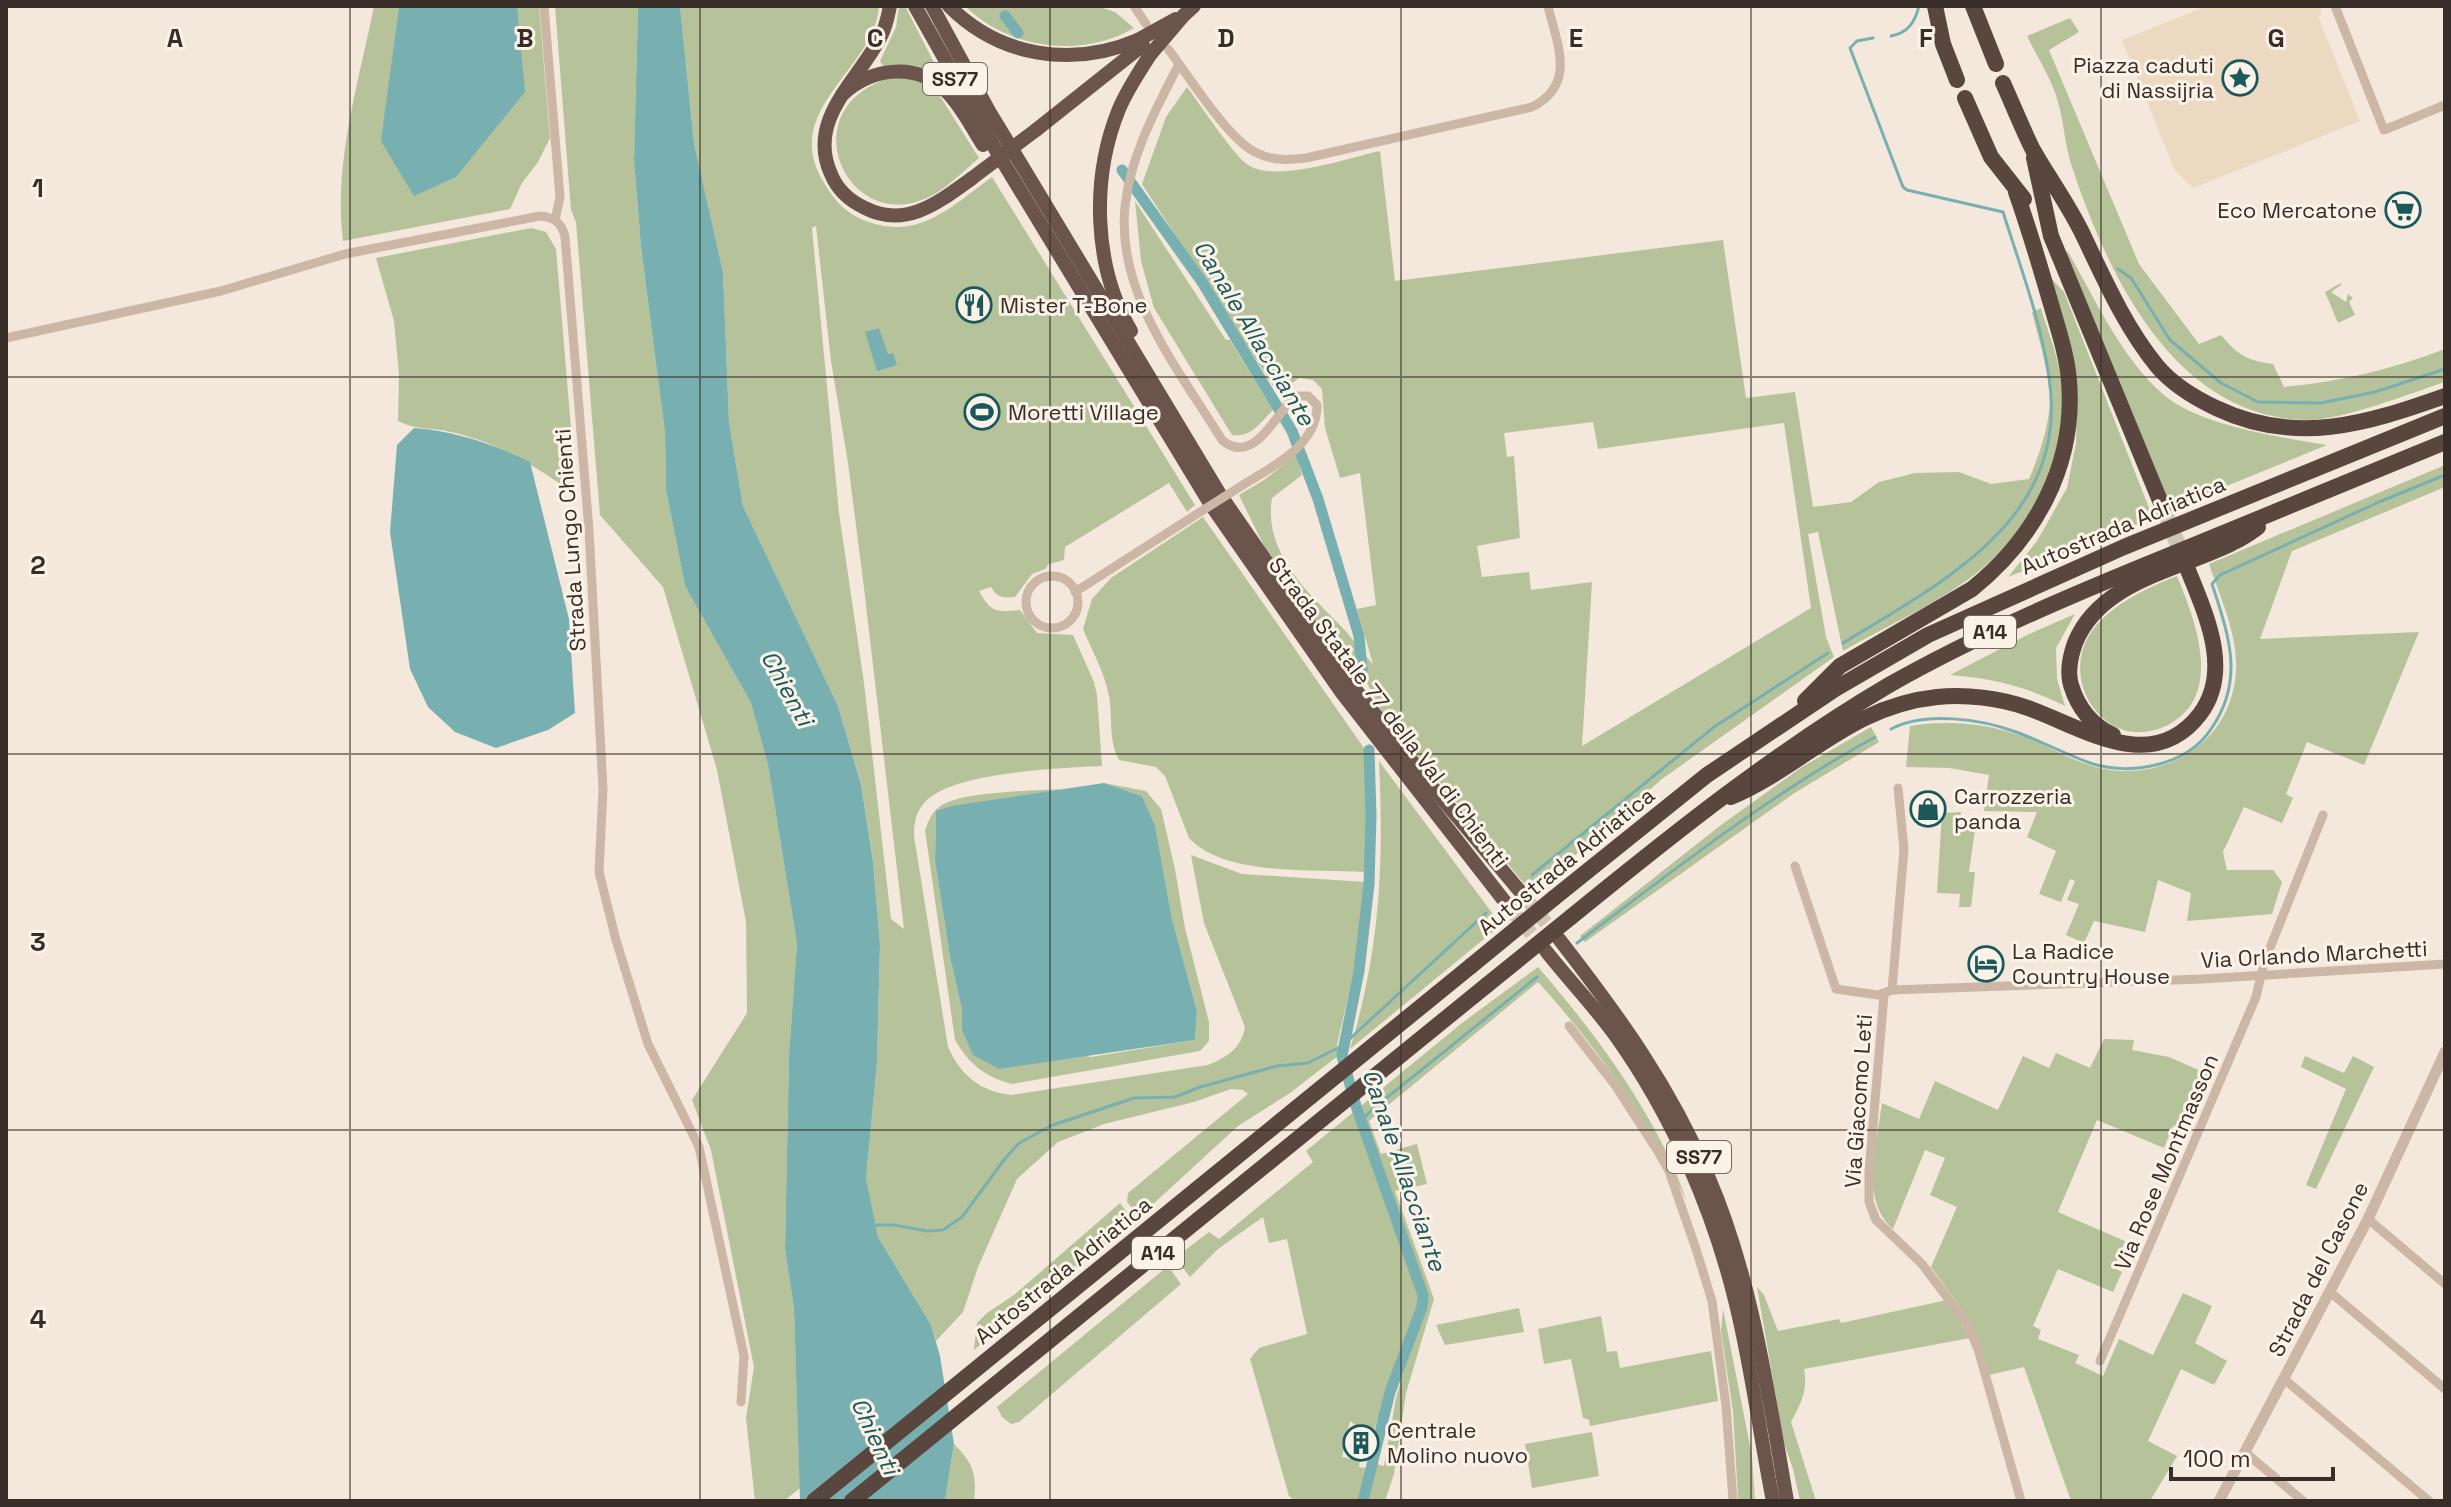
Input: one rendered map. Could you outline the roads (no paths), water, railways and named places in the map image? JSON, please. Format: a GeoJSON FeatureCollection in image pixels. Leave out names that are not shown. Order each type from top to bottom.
{"type":"FeatureCollection","features":[{"type":"Feature","properties":{"kind":"highway"},"geometry":{"type":"LineString","coordinates":[[890,6],[881,36],[829,117],[824,151],[834,180],[854,202],[878,214],[912,214],[934,205],[1189,10]]}},
{"type":"Feature","properties":{"kind":"highway","name":"Strada Statale 77 della Val di Chienti"},"geometry":{"type":"LineString","coordinates":[[915,6],[997,152],[1211,505],[1345,687],[1386,730],[1524,896]]}},
{"type":"Feature","properties":{"kind":"highway","name":"Strada Statale 77 della Val di Chienti"},"geometry":{"type":"LineString","coordinates":[[932,6],[982,98],[1241,526],[1382,746],[1509,907]]}},
{"type":"Feature","properties":{"kind":"highway"},"geometry":{"type":"LineString","coordinates":[[949,6],[981,32],[1007,45],[1042,55],[1065,57],[1143,47]]}},
{"type":"Feature","properties":{"kind":"highway"},"geometry":{"type":"LineString","coordinates":[[1935,6],[1943,44],[1957,80]]}},
{"type":"Feature","properties":{"kind":"highway"},"geometry":{"type":"LineString","coordinates":[[1973,6],[1996,64]]}},
{"type":"Feature","properties":{"kind":"highway"},"geometry":{"type":"LineString","coordinates":[[1143,47],[1118,111],[1102,174],[1100,206],[1107,268],[1115,298],[1128,326],[1229,492],[1241,526]]}},
{"type":"Feature","properties":{"kind":"highway"},"geometry":{"type":"LineString","coordinates":[[843,94],[866,77],[890,71],[914,73],[939,85],[958,106],[1059,268],[1082,290]]}},
{"type":"Feature","properties":{"kind":"highway"},"geometry":{"type":"LineString","coordinates":[[2003,83],[2032,148],[2084,236],[2105,283],[2132,331],[2158,368],[2196,398],[2248,421],[2305,430],[2363,423],[2445,396]]}},
{"type":"Feature","properties":{"kind":"highway"},"geometry":{"type":"LineString","coordinates":[[1965,98],[1991,157],[2051,236]]}},
{"type":"Feature","properties":{"kind":"highway"},"geometry":{"type":"LineString","coordinates":[[2032,148],[2051,236],[2163,508]]}},
{"type":"Feature","properties":{"kind":"highway"},"geometry":{"type":"LineString","coordinates":[[1782,723],[1840,666],[1972,589],[1989,575],[2021,540],[2049,496],[2066,442],[2069,380],[2061,340],[2016,192]]}},
{"type":"Feature","properties":{"kind":"highway","name":"Autostrada Adriatica"},"geometry":{"type":"LineString","coordinates":[[814,1501],[1707,775],[1782,723],[1874,665],[1998,602],[2445,416]]}},
{"type":"Feature","properties":{"kind":"highway","name":"Autostrada Adriatica"},"geometry":{"type":"LineString","coordinates":[[852,1501],[1704,809],[1829,721],[2014,620],[2445,442]]}},
{"type":"Feature","properties":{"kind":"highway"},"geometry":{"type":"LineString","coordinates":[[2133,744],[2104,731],[2093,722],[2082,711],[2074,694],[2069,664],[2085,625],[2094,613],[2119,593],[2233,543],[2300,501]]}},
{"type":"Feature","properties":{"kind":"highway"},"geometry":{"type":"LineString","coordinates":[[1704,809],[1755,787],[1826,738],[1857,721],[1927,699],[1960,697],[2003,702],[2028,708],[2091,736],[2133,744],[2158,742],[2180,733],[2192,724],[2211,695],[2214,677],[2213,641],[2208,620],[2188,570]]}},
{"type":"Feature","properties":{"kind":"highway","name":"SS77"},"geometry":{"type":"LineString","coordinates":[[1559,939],[1624,1023],[1649,1062],[1708,1176],[1729,1232],[1749,1302],[1787,1501]]}},
{"type":"Feature","properties":{"kind":"highway","name":"SS77"},"geometry":{"type":"LineString","coordinates":[[1546,951],[1629,1056],[1670,1126],[1695,1179],[1717,1236],[1736,1304],[1773,1501]]}},
{"type":"Feature","properties":{"kind":"street"},"geometry":{"type":"LineString","coordinates":[[6,338],[221,291],[345,254],[540,216],[555,220],[560,197],[544,6]]}},
{"type":"Feature","properties":{"kind":"street"},"geometry":{"type":"LineString","coordinates":[[1134,6],[1146,24]]}},
{"type":"Feature","properties":{"kind":"street"},"geometry":{"type":"LineString","coordinates":[[1168,49],[1238,140],[1254,152],[1270,158],[1306,158],[1532,107],[1542,102],[1557,85],[1560,75],[1560,56],[1548,6]]}},
{"type":"Feature","properties":{"kind":"street"},"geometry":{"type":"LineString","coordinates":[[2335,6],[2384,130],[2445,105]]}},
{"type":"Feature","properties":{"kind":"street"},"geometry":{"type":"LineString","coordinates":[[1075,592],[1294,451],[1305,439],[1316,418],[1317,405],[1314,400],[1298,395],[1252,443],[1228,446],[1143,309],[1129,262],[1124,222],[1126,199],[1147,126],[1179,64]]}},
{"type":"Feature","properties":{"kind":"street","name":"Strada Lungo Chienti"},"geometry":{"type":"LineString","coordinates":[[555,220],[565,237],[589,530],[603,789],[599,872],[648,1044],[699,1147],[744,1356],[741,1402]]}},
{"type":"Feature","properties":{"kind":"street"},"geometry":{"type":"LineString","coordinates":[[1046,576],[1061,578],[1075,592],[1078,599],[1075,614],[1064,625],[1040,626],[1028,614],[1026,598],[1039,579],[1046,576]]}},
{"type":"Feature","properties":{"kind":"street","name":"Via Giacomo Leti"},"geometry":{"type":"LineString","coordinates":[[1898,788],[1904,849],[1869,1172],[1869,1202],[1876,1220],[1922,1264],[1967,1324],[1978,1349],[2021,1501]]}},
{"type":"Feature","properties":{"kind":"street","name":"Via Rose Montmasson"},"geometry":{"type":"LineString","coordinates":[[2100,1361],[2256,997],[2261,975],[2323,815]]}},
{"type":"Feature","properties":{"kind":"street","name":"Via Orlando Marchetti"},"geometry":{"type":"LineString","coordinates":[[1795,866],[1836,989],[1888,993],[2445,964]]}},
{"type":"Feature","properties":{"kind":"street"},"geometry":{"type":"LineString","coordinates":[[1569,1026],[1615,1085],[1659,1153],[1669,1171],[1696,1249],[1712,1301],[1726,1406],[1733,1501]]}},
{"type":"Feature","properties":{"kind":"street","name":"Strada del Casone"},"geometry":{"type":"LineString","coordinates":[[2219,1501],[2368,1219],[2445,1052]]}},
{"type":"Feature","properties":{"kind":"street"},"geometry":{"type":"LineString","coordinates":[[2368,1219],[2445,1284]]}},
{"type":"Feature","properties":{"kind":"street"},"geometry":{"type":"LineString","coordinates":[[2330,1292],[2445,1389]]}},
{"type":"Feature","properties":{"kind":"street"},"geometry":{"type":"LineString","coordinates":[[2284,1379],[2429,1501]]}},
{"type":"Feature","properties":{"kind":"street"},"geometry":{"type":"LineString","coordinates":[[2246,1453],[2303,1501]]}},
{"type":"Feature","properties":{"kind":"water"},"geometry":{"type":"Polygon","coordinates":[[[399,6],[517,6],[525,92],[456,177],[414,196],[381,141],[399,6]]]}},
{"type":"Feature","properties":{"kind":"water","name":"Chienti"},"geometry":{"type":"Polygon","coordinates":[[[638,6],[680,6],[694,143],[723,272],[729,422],[743,506],[838,706],[861,784],[873,861],[880,944],[877,1063],[866,1179],[878,1237],[931,1325],[940,1356],[954,1444],[945,1501],[800,1501],[794,1309],[785,1249],[789,1054],[797,944],[768,765],[751,703],[685,586],[666,490],[665,433],[641,247],[634,160],[638,6]]]}},
{"type":"Feature","properties":{"kind":"water"},"geometry":{"type":"Polygon","coordinates":[[[879,328],[888,354],[893,353],[897,365],[877,371],[865,332],[879,328]]]}},
{"type":"Feature","properties":{"kind":"water"},"geometry":{"type":"Polygon","coordinates":[[[414,428],[474,439],[530,462],[569,619],[575,713],[548,730],[496,748],[455,732],[428,707],[410,669],[390,532],[397,445],[414,428]]]}},
{"type":"Feature","properties":{"kind":"water"},"geometry":{"type":"Polygon","coordinates":[[[1104,783],[1142,796],[1155,825],[1172,919],[1197,1011],[1195,1040],[999,1069],[973,1055],[962,1030],[962,1010],[935,861],[936,811],[1104,783]]]}},
{"type":"Feature","properties":{"kind":"waterway"},"geometry":{"type":"LineString","coordinates":[[1891,36],[1910,26],[1919,6]]}},
{"type":"Feature","properties":{"kind":"waterway","name":"Canale Allacciante"},"geometry":{"type":"LineString","coordinates":[[1005,16],[1018,33]]}},
{"type":"Feature","properties":{"kind":"waterway"},"geometry":{"type":"LineString","coordinates":[[1843,643],[1921,595],[1992,540],[2020,507],[2040,469],[2051,426],[2049,377],[2041,335],[2003,212],[1903,187],[1850,48],[1857,41],[1873,38]]}},
{"type":"Feature","properties":{"kind":"waterway","name":"Canale Allacciante"},"geometry":{"type":"LineString","coordinates":[[1122,170],[1202,282],[1292,431],[1318,499],[1359,636],[1362,670]]}},
{"type":"Feature","properties":{"kind":"waterway"},"geometry":{"type":"LineString","coordinates":[[2118,269],[2131,278],[2170,340],[2221,383],[2258,402],[2321,403],[2375,392],[2445,369]]}},
{"type":"Feature","properties":{"kind":"waterway"},"geometry":{"type":"LineString","coordinates":[[1891,729],[1920,720],[1953,719],[2016,732],[2106,767],[2140,768],[2173,759],[2201,742],[2222,711],[2228,693],[2231,658],[2212,584],[2220,575],[2445,475]]}},
{"type":"Feature","properties":{"kind":"waterway"},"geometry":{"type":"LineString","coordinates":[[1532,875],[1714,727],[1828,653]]}},
{"type":"Feature","properties":{"kind":"waterway"},"geometry":{"type":"LineString","coordinates":[[1577,943],[1760,808],[1875,737]]}},
{"type":"Feature","properties":{"kind":"waterway","name":"Canale Allacciante"},"geometry":{"type":"LineString","coordinates":[[1363,1501],[1390,1392],[1422,1307],[1423,1295],[1356,1106],[1342,1056],[1359,971],[1369,884],[1369,750]]}},
{"type":"Feature","properties":{"kind":"waterway"},"geometry":{"type":"LineString","coordinates":[[872,1225],[943,1230],[962,1217],[1018,1144],[1050,1126],[1134,1098],[1175,1097],[1277,1066],[1308,1063],[1342,1046],[1486,913]]}},
{"type":"Feature","properties":{"kind":"waterway"},"geometry":{"type":"LineString","coordinates":[[1361,1121],[1537,977]]}},
{"type":"Feature","properties":{"kind":"tunnel"},"geometry":{"type":"LineString","coordinates":[[2163,508],[2185,562]]}},
{"type":"Feature","properties":{"kind":"tunnel"},"geometry":{"type":"LineString","coordinates":[[1524,896],[1559,939]]}},
{"type":"Feature","properties":{"kind":"tunnel"},"geometry":{"type":"LineString","coordinates":[[1509,907],[1545,950]]}},
{"type":"Feature","properties":{"kind":"place","name":"Piazza caduti di Nassijria"},"geometry":{"type":"Point","coordinates":[2240,78]}},
{"type":"Feature","properties":{"kind":"place","name":"Eco Mercatone"},"geometry":{"type":"Point","coordinates":[2403,210]}},
{"type":"Feature","properties":{"kind":"place","name":"Mister T-Bone"},"geometry":{"type":"Point","coordinates":[974,305]}},
{"type":"Feature","properties":{"kind":"place","name":"Moretti Village"},"geometry":{"type":"Point","coordinates":[982,412]}},
{"type":"Feature","properties":{"kind":"place","name":"Carrozzeria panda"},"geometry":{"type":"Point","coordinates":[1928,809]}},
{"type":"Feature","properties":{"kind":"place","name":"La Radice Country House"},"geometry":{"type":"Point","coordinates":[1986,964]}},
{"type":"Feature","properties":{"kind":"place","name":"Centrale Molino nuovo"},"geometry":{"type":"Point","coordinates":[1361,1443]}}]}
